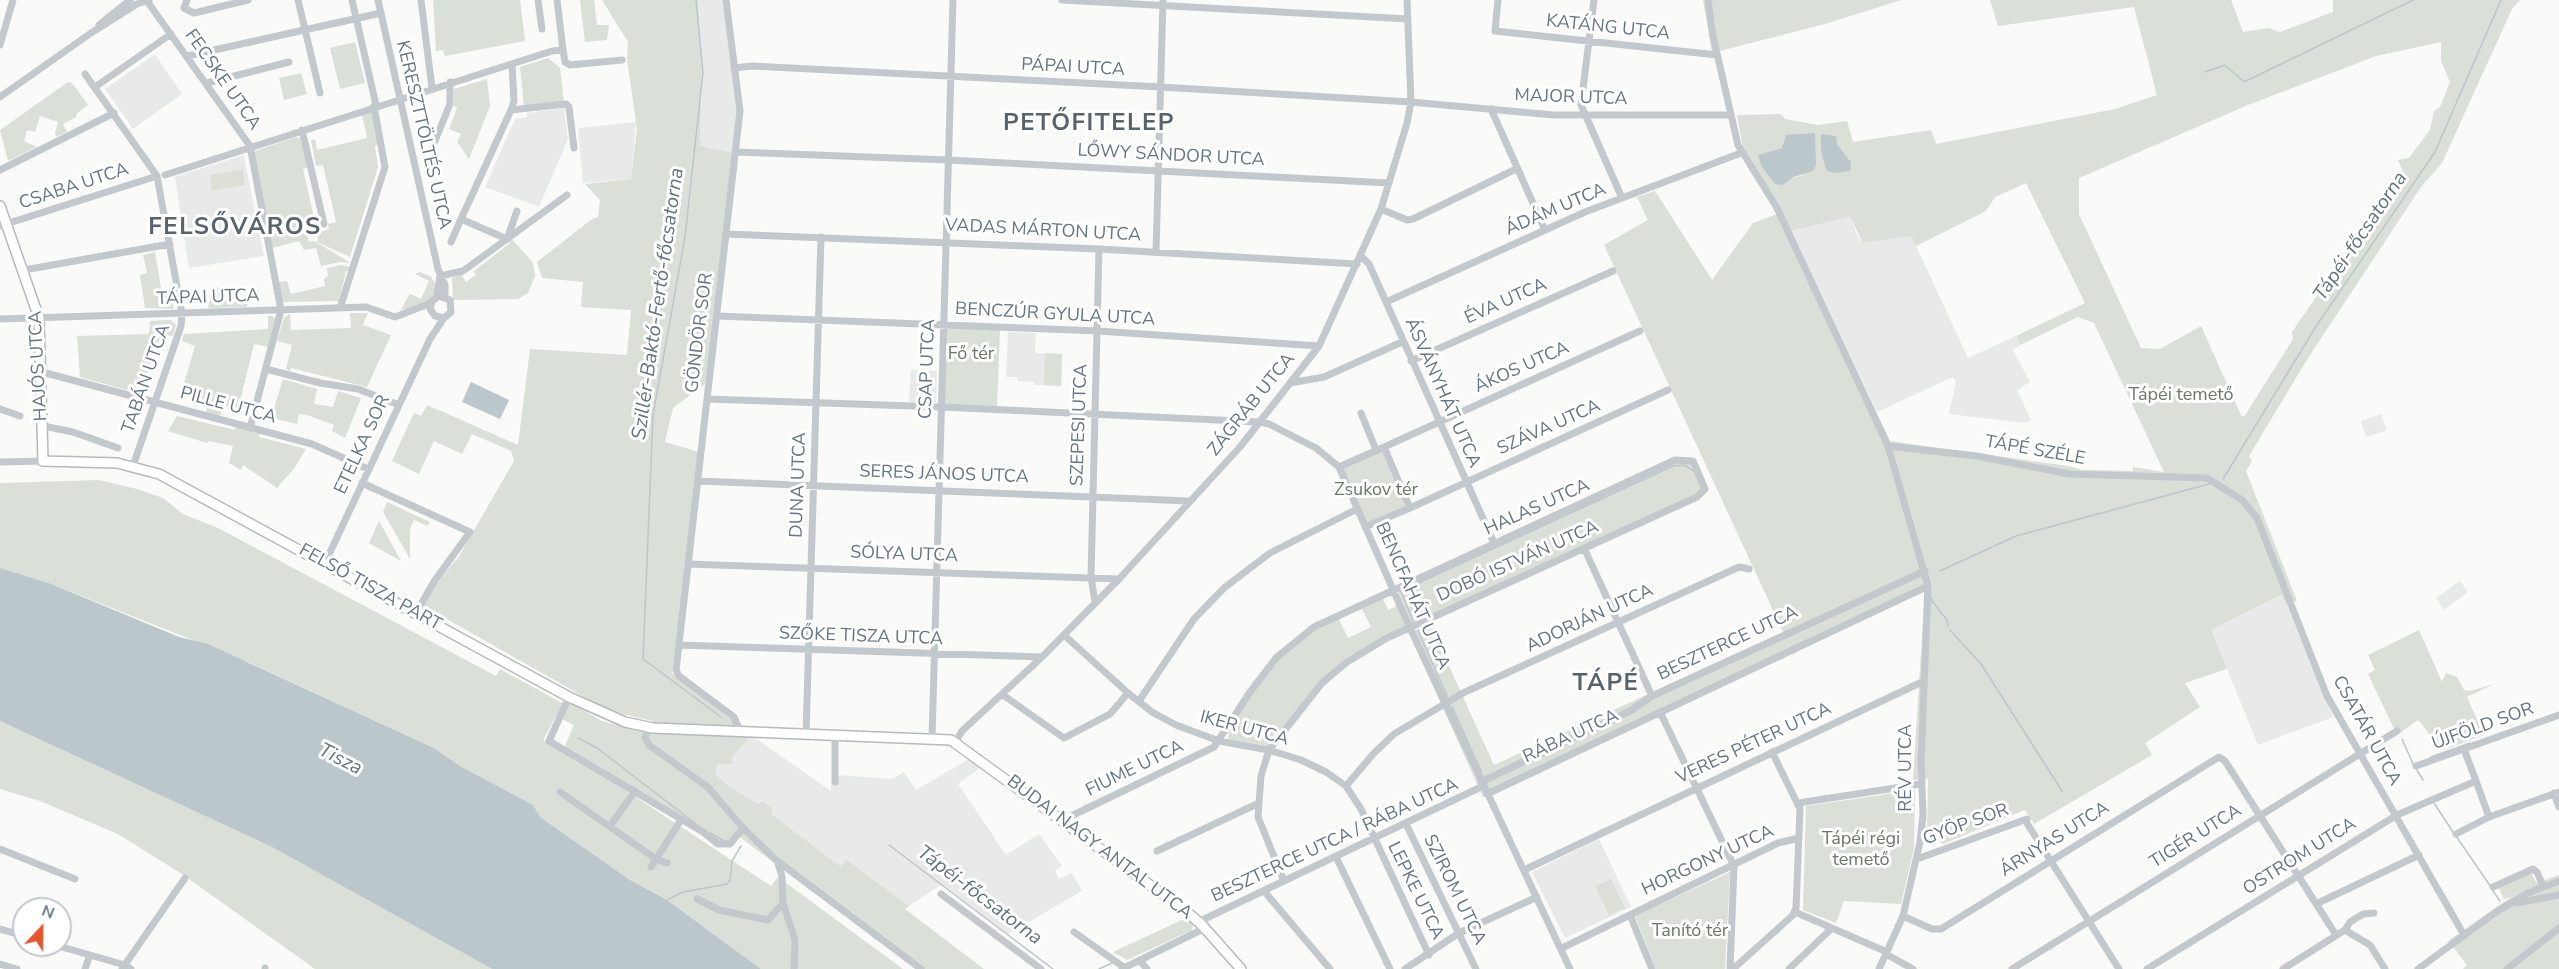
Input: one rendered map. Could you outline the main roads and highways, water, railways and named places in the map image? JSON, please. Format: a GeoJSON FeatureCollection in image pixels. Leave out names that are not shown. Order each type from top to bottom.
{"type":"FeatureCollection","features":[{"type":"Feature","properties":{"kind":"main road","name":"HAJÓS UTCA"},"geometry":{"type":"LineString","coordinates":[[0,206],[3,225],[24,270],[39,318],[43,461]]}},
{"type":"Feature","properties":{"kind":"main road","name":"FELSŐ TISZA PART"},"geometry":{"type":"LineString","coordinates":[[43,461],[95,461],[133,466],[159,474],[569,697],[613,718],[648,727],[932,738],[951,741]]}},
{"type":"Feature","properties":{"kind":"main road","name":"BUDAI NAGY ANTAL UTCA"},"geometry":{"type":"LineString","coordinates":[[951,741],[1063,820],[1202,925],[1240,969]]}},
{"type":"Feature","properties":{"kind":"water"},"geometry":{"type":"Polygon","coordinates":[[[1815,133],[1816,165],[1813,171],[1794,177],[1782,185],[1775,184],[1762,167],[1758,155],[1782,148],[1786,135],[1815,133]]]}},
{"type":"Feature","properties":{"kind":"water"},"geometry":{"type":"Polygon","coordinates":[[[1821,134],[1836,136],[1837,145],[1851,162],[1850,171],[1833,173],[1826,170],[1821,150],[1821,134]]]}},
{"type":"Feature","properties":{"kind":"water"},"geometry":{"type":"Polygon","coordinates":[[[471,382],[509,400],[500,419],[462,402],[471,382]]]}},
{"type":"Feature","properties":{"kind":"water","name":"Tisza"},"geometry":{"type":"Polygon","coordinates":[[[0,568],[49,583],[179,637],[208,644],[434,748],[460,766],[533,805],[540,817],[630,880],[667,900],[761,969],[492,969],[272,847],[0,721],[0,568]]]}},
{"type":"Feature","properties":{"kind":"waterway","name":"Szillér-Baktó-Fertő-főcsatorna"},"geometry":{"type":"LineString","coordinates":[[696,0],[703,72],[685,237],[653,415],[643,659],[721,717]]}},
{"type":"Feature","properties":{"kind":"waterway"},"geometry":{"type":"LineString","coordinates":[[2205,72],[2225,65],[2244,82],[2413,0]]}},
{"type":"Feature","properties":{"kind":"waterway","name":"Tápéi-főcsatorna"},"geometry":{"type":"LineString","coordinates":[[2223,479],[2315,328],[2435,152],[2501,0]]}},
{"type":"Feature","properties":{"kind":"waterway"},"geometry":{"type":"LineString","coordinates":[[1401,591],[1673,466],[1684,465],[1694,471]]}},
{"type":"Feature","properties":{"kind":"waterway","name":"Tápéi-főcsatorna"},"geometry":{"type":"LineString","coordinates":[[1940,571],[2016,536],[2209,484]]}},
{"type":"Feature","properties":{"kind":"waterway"},"geometry":{"type":"LineString","coordinates":[[1401,591],[1413,621]]}},
{"type":"Feature","properties":{"kind":"waterway"},"geometry":{"type":"LineString","coordinates":[[1932,598],[1932,603]]}},
{"type":"Feature","properties":{"kind":"waterway"},"geometry":{"type":"LineString","coordinates":[[1932,601],[1947,620],[1948,626]]}},
{"type":"Feature","properties":{"kind":"waterway"},"geometry":{"type":"LineString","coordinates":[[1950,630],[1981,664],[2062,791]]}},
{"type":"Feature","properties":{"kind":"waterway"},"geometry":{"type":"LineString","coordinates":[[1418,631],[1448,698]]}},
{"type":"Feature","properties":{"kind":"waterway"},"geometry":{"type":"LineString","coordinates":[[1452,707],[1481,771]]}},
{"type":"Feature","properties":{"kind":"waterway"},"geometry":{"type":"LineString","coordinates":[[578,738],[597,748],[696,824]]}},
{"type":"Feature","properties":{"kind":"waterway"},"geometry":{"type":"LineString","coordinates":[[2402,739],[2414,766]]}},
{"type":"Feature","properties":{"kind":"waterway"},"geometry":{"type":"LineString","coordinates":[[2431,757],[2470,743]]}},
{"type":"Feature","properties":{"kind":"waterway"},"geometry":{"type":"LineString","coordinates":[[2417,770],[2423,780]]}},
{"type":"Feature","properties":{"kind":"waterway"},"geometry":{"type":"LineString","coordinates":[[2434,803],[2453,832]]}},
{"type":"Feature","properties":{"kind":"waterway"},"geometry":{"type":"LineString","coordinates":[[710,833],[724,841]]}},
{"type":"Feature","properties":{"kind":"waterway"},"geometry":{"type":"LineString","coordinates":[[2456,836],[2491,887]]}},
{"type":"Feature","properties":{"kind":"waterway","name":"Tápéi-főcsatorna"},"geometry":{"type":"LineString","coordinates":[[889,845],[1053,969]]}},
{"type":"Feature","properties":{"kind":"waterway"},"geometry":{"type":"LineString","coordinates":[[667,900],[683,892],[727,884],[730,880],[732,861],[741,846]]}},
{"type":"Feature","properties":{"kind":"waterway"},"geometry":{"type":"LineString","coordinates":[[2493,891],[2500,901]]}},
{"type":"Feature","properties":{"kind":"waterway","name":"Tápéi-főcsatorna"},"geometry":{"type":"LineString","coordinates":[[1099,969],[1112,963]]}},
{"type":"Feature","properties":{"kind":"district","name":"PETŐFITELEP"},"geometry":{"type":"Point","coordinates":[1089,124]}},
{"type":"Feature","properties":{"kind":"district","name":"FELSŐVÁROS"},"geometry":{"type":"Point","coordinates":[235,228]}},
{"type":"Feature","properties":{"kind":"district","name":"TÁPÉ"},"geometry":{"type":"Point","coordinates":[1606,684]}},
{"type":"Feature","properties":{"kind":"park label","name":"Fő tér"},"geometry":{"type":"Point","coordinates":[971,355]}},
{"type":"Feature","properties":{"kind":"park label","name":"Tápéi temető"},"geometry":{"type":"Point","coordinates":[2181,396]}},
{"type":"Feature","properties":{"kind":"park label","name":"Zsukov tér"},"geometry":{"type":"Point","coordinates":[1376,491]}},
{"type":"Feature","properties":{"kind":"park label","name":"Tápéi régi temető"},"geometry":{"type":"Point","coordinates":[1861,850]}},
{"type":"Feature","properties":{"kind":"park label","name":"Tanító tér"},"geometry":{"type":"Point","coordinates":[1690,932]}}]}
